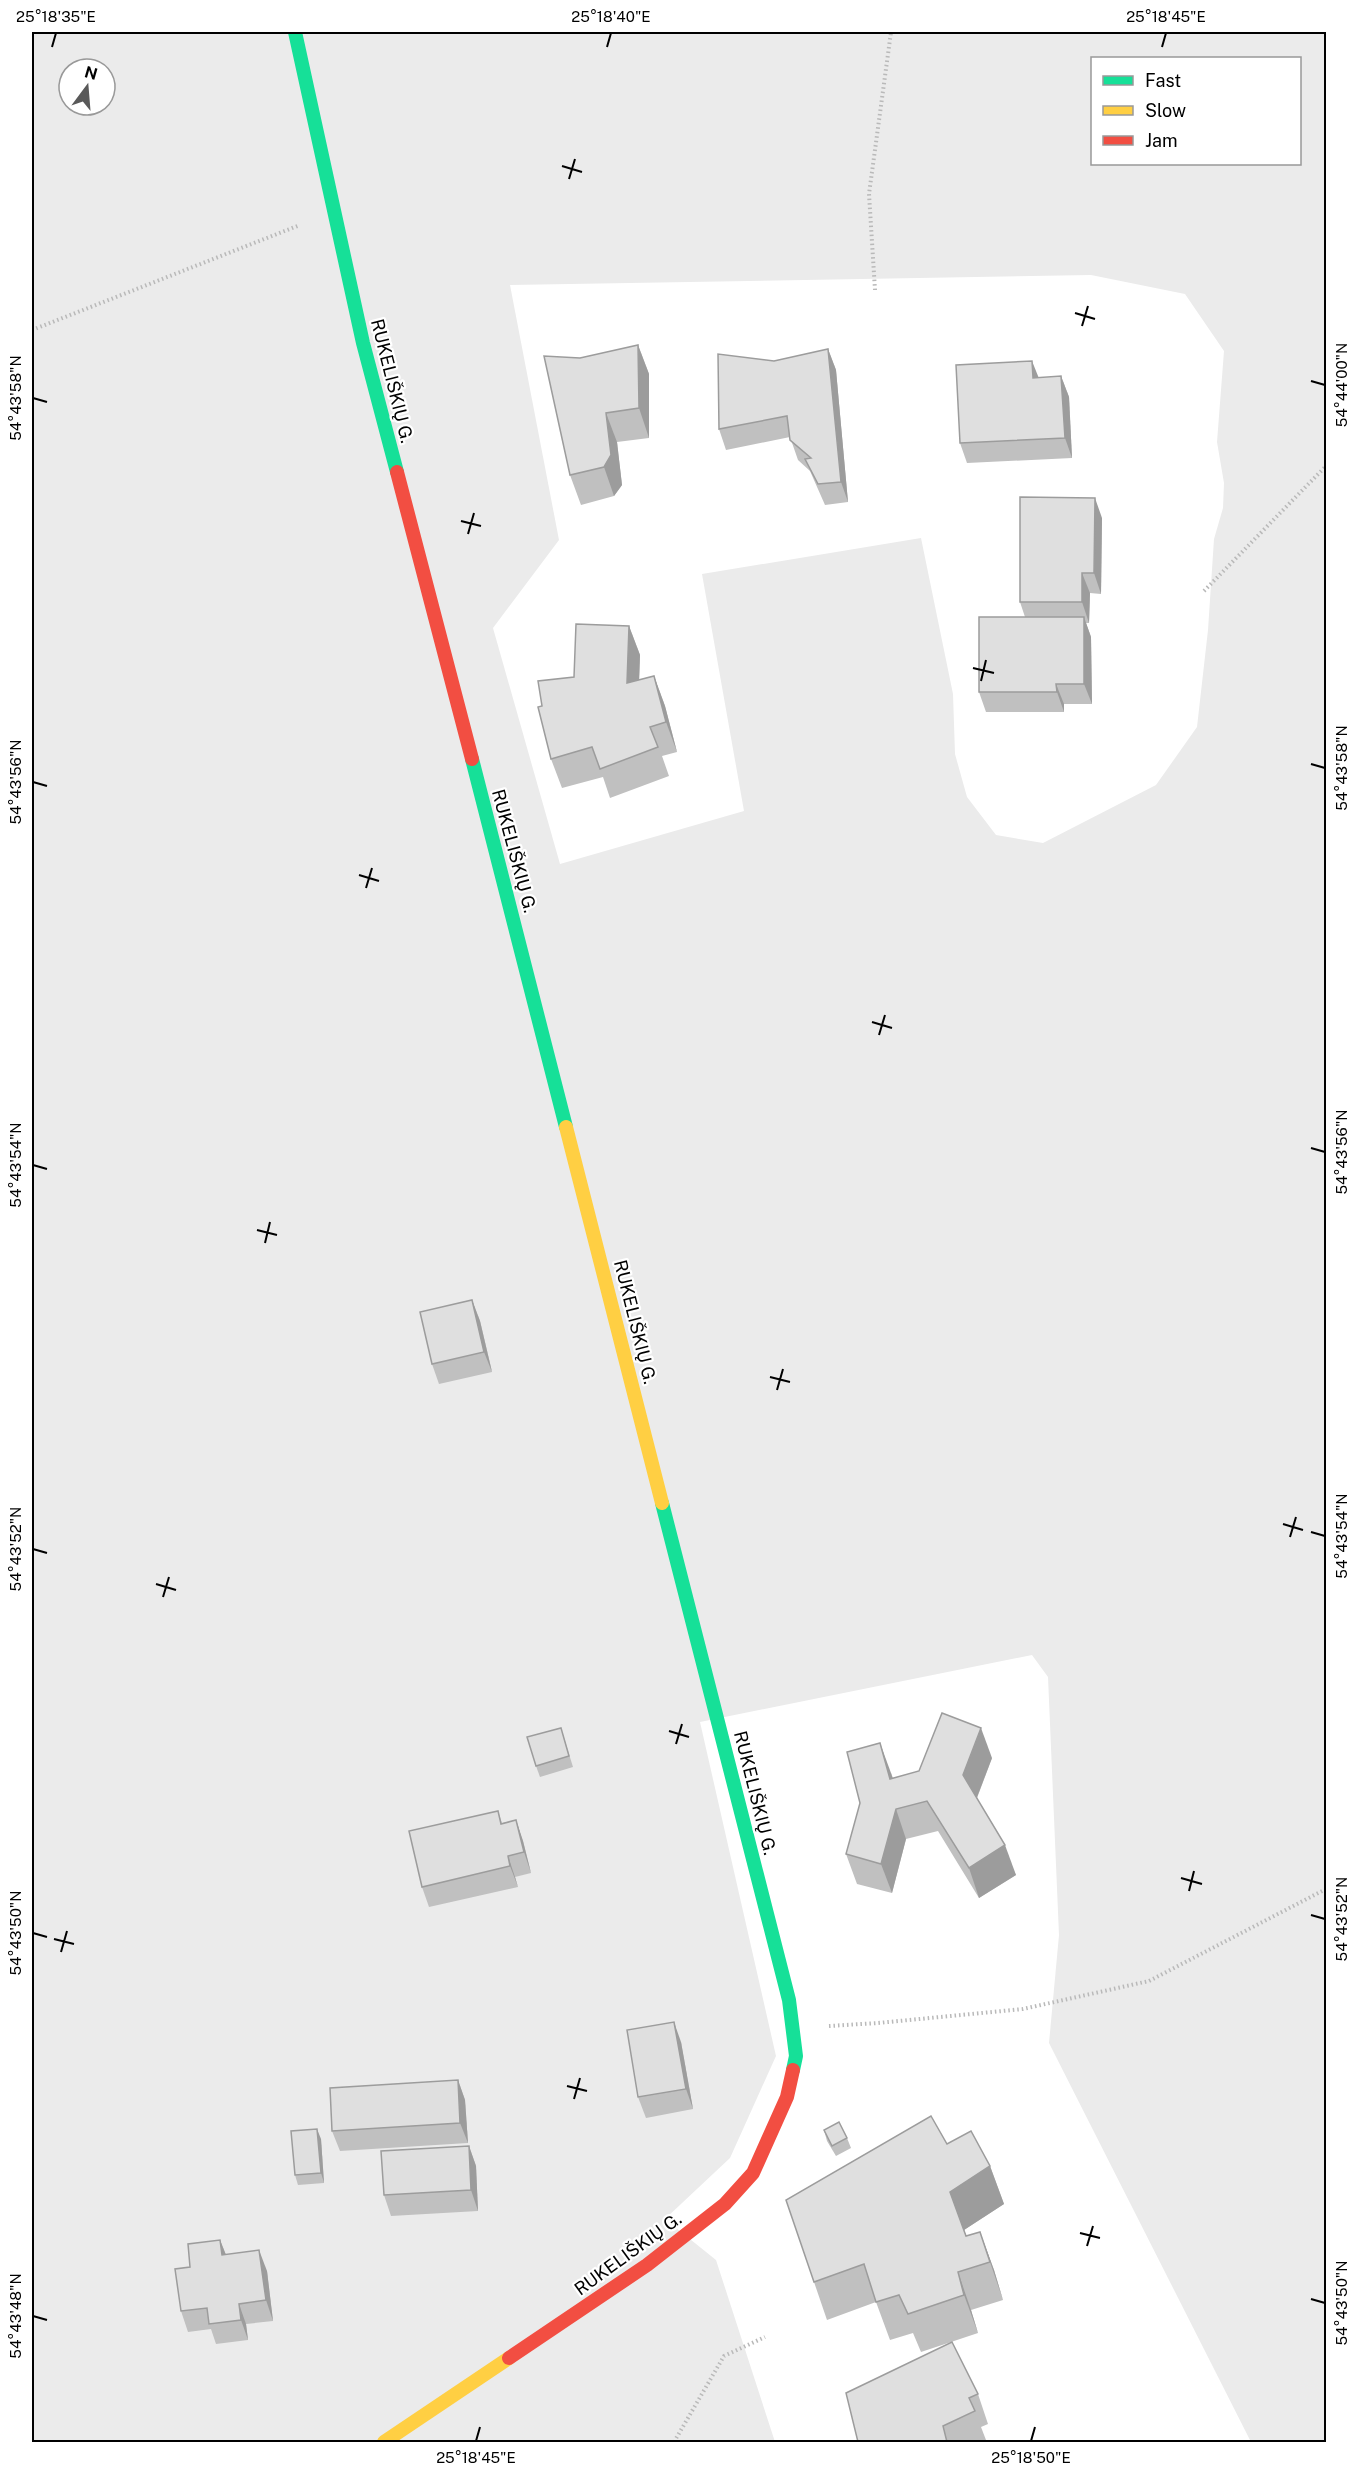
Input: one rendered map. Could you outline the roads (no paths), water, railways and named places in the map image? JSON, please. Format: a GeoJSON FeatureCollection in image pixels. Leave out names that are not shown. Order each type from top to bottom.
{"type":"FeatureCollection","features":[{"type":"Feature","properties":{"kind":"street","name":"RUKELIŠKIŲ G."},"geometry":{"type":"LineString","coordinates":[[295,32],[363,343],[520,945],[773,1936],[789,2000],[796,2056],[787,2097],[769,2141],[753,2173],[725,2205],[647,2265],[384,2442]]}}]}
